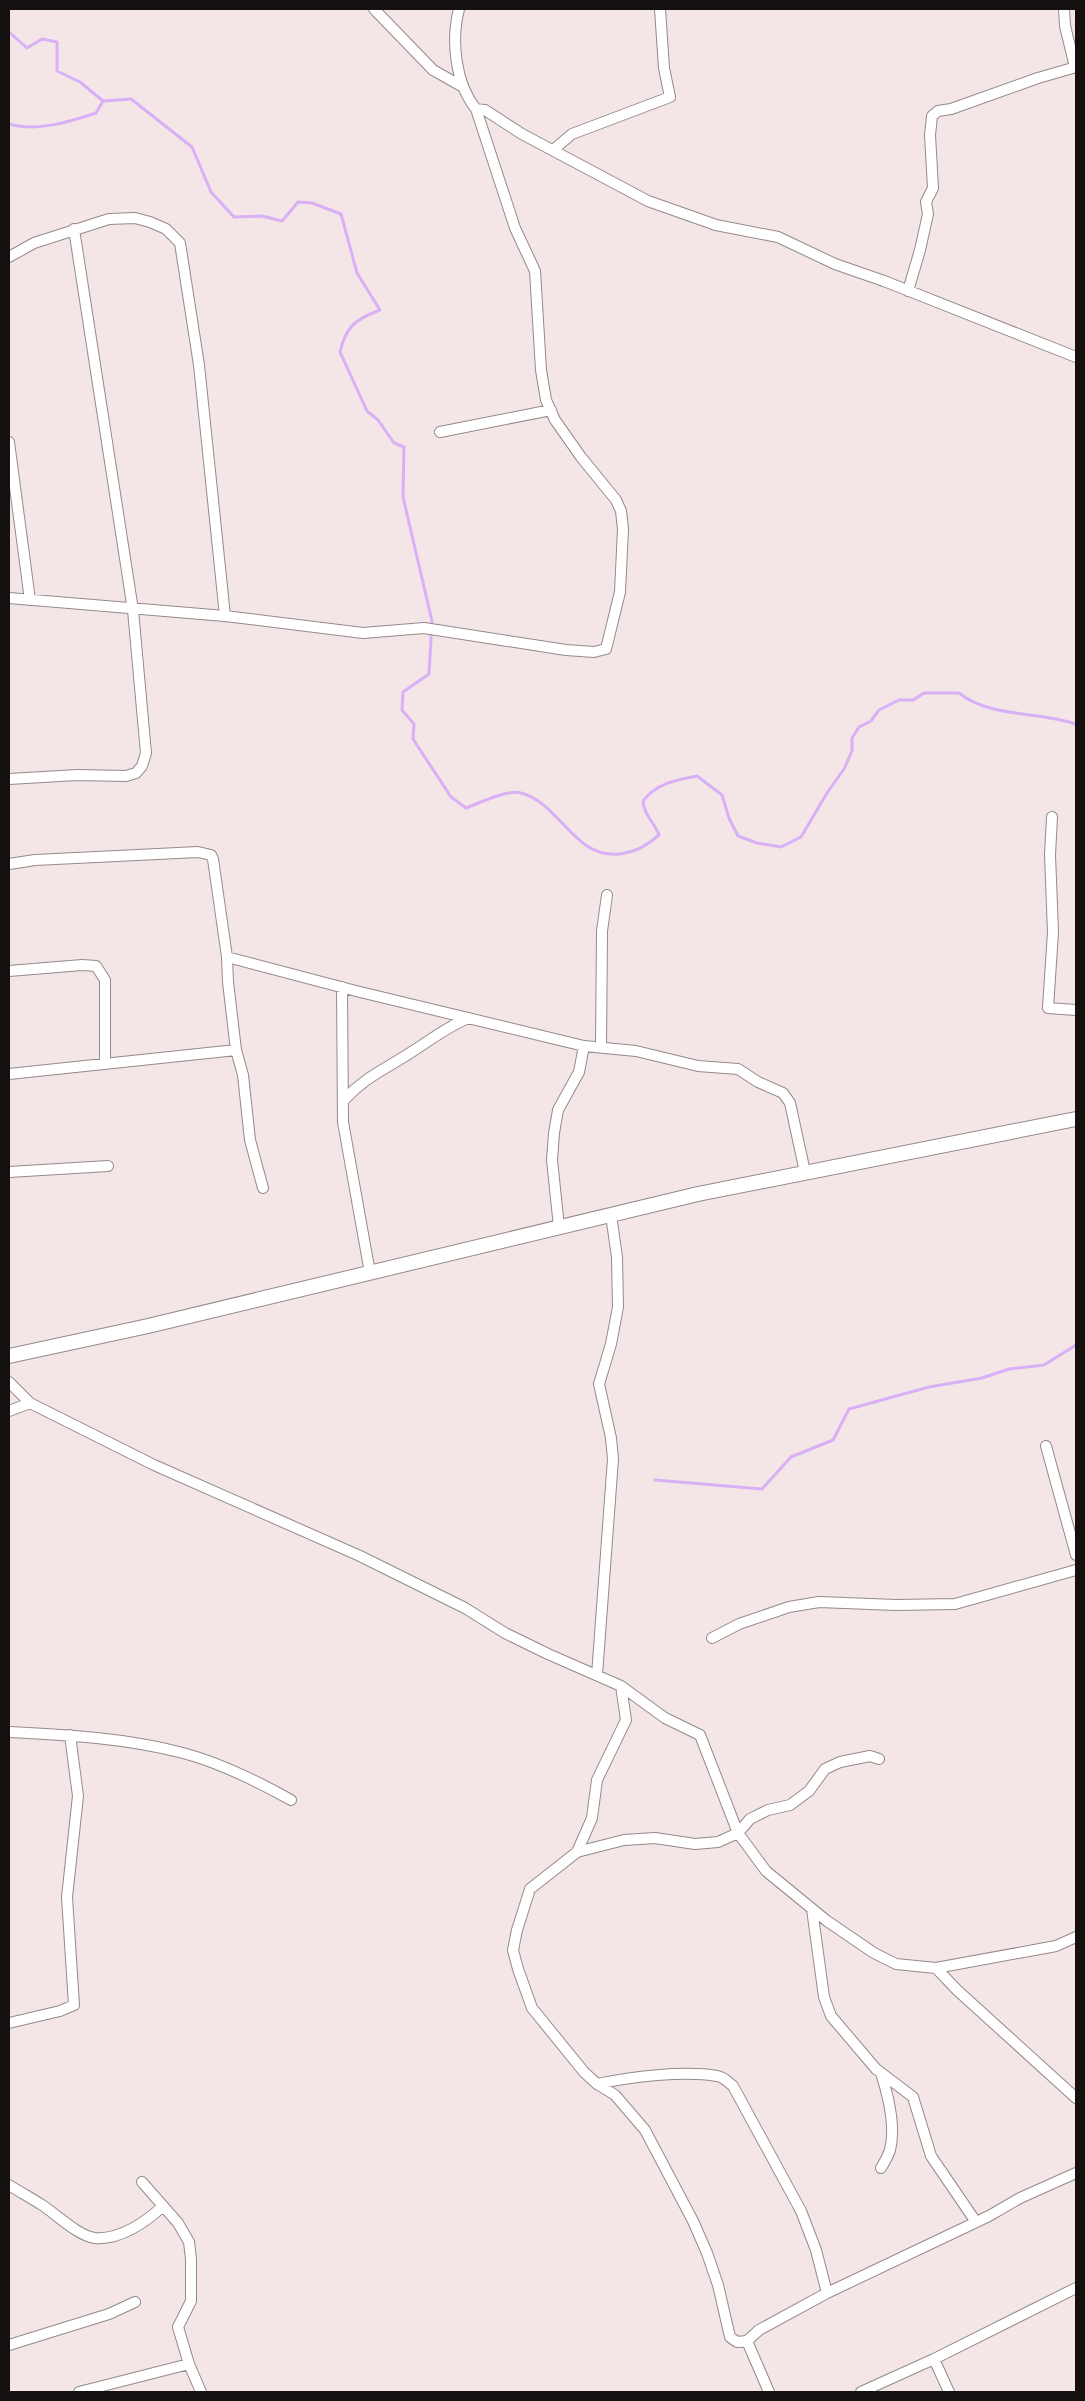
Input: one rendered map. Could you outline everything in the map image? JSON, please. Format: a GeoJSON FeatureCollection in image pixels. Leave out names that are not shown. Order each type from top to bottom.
{"type":"FeatureCollection","features":[{"type":"Feature","properties":{"kind":"main road"},"geometry":{"type":"LineString","coordinates":[[9,1356],[148,1326],[611,1215],[804,1172],[1076,1119]]}},
{"type":"Feature","properties":{"kind":"street"},"geometry":{"type":"LineString","coordinates":[[374,9],[433,70],[463,88]]}},
{"type":"Feature","properties":{"kind":"street"},"geometry":{"type":"LineString","coordinates":[[9,598],[133,610],[225,616],[362,633],[424,628],[566,650],[594,652],[606,650],[620,592],[623,529],[621,511],[599,477],[581,457],[546,400],[541,370],[535,271],[516,228],[476,109],[463,88],[457,60],[455,36],[459,9]]}},
{"type":"Feature","properties":{"kind":"street"},"geometry":{"type":"LineString","coordinates":[[552,150],[572,134],[670,98],[664,68],[660,9]]}},
{"type":"Feature","properties":{"kind":"street"},"geometry":{"type":"LineString","coordinates":[[908,291],[928,214],[926,202],[933,188],[930,134],[932,116],[938,111],[951,109],[1038,78],[1076,67],[1065,26],[1064,9]]}},
{"type":"Feature","properties":{"kind":"street"},"geometry":{"type":"LineString","coordinates":[[476,109],[485,110],[552,150],[648,201],[716,225],[778,237],[835,264],[1032,338],[1076,357]]}},
{"type":"Feature","properties":{"kind":"street"},"geometry":{"type":"LineString","coordinates":[[9,258],[34,244],[74,229],[109,219],[135,218],[166,228],[180,243],[199,365],[225,616]]}},
{"type":"Feature","properties":{"kind":"street"},"geometry":{"type":"LineString","coordinates":[[9,779],[77,775],[126,776],[136,774],[142,766],[146,753],[133,610],[74,229]]}},
{"type":"Feature","properties":{"kind":"street"},"geometry":{"type":"LineString","coordinates":[[440,432],[551,410]]}},
{"type":"Feature","properties":{"kind":"street"},"geometry":{"type":"LineString","coordinates":[[9,442],[30,600]]}},
{"type":"Feature","properties":{"kind":"street"},"geometry":{"type":"LineString","coordinates":[[1052,817],[1050,855],[1053,932],[1048,1008],[1076,1010]]}},
{"type":"Feature","properties":{"kind":"street"},"geometry":{"type":"LineString","coordinates":[[9,864],[36,860],[198,852],[210,855],[214,859],[227,957],[236,1050],[243,1075],[250,1140],[263,1188]]}},
{"type":"Feature","properties":{"kind":"street"},"geometry":{"type":"LineString","coordinates":[[601,1047],[602,931],[607,895]]}},
{"type":"Feature","properties":{"kind":"street"},"geometry":{"type":"LineString","coordinates":[[227,957],[584,1046],[636,1051],[698,1066],[738,1069],[758,1082],[783,1093],[790,1103],[804,1172]]}},
{"type":"Feature","properties":{"kind":"street"},"geometry":{"type":"LineString","coordinates":[[9,971],[82,964],[96,966],[105,980],[105,1063]]}},
{"type":"Feature","properties":{"kind":"street"},"geometry":{"type":"LineString","coordinates":[[342,987],[343,1122],[370,1273]]}},
{"type":"Feature","properties":{"kind":"street"},"geometry":{"type":"LineString","coordinates":[[344,1100],[359,1084],[379,1070],[412,1052],[454,1024],[469,1018]]}},
{"type":"Feature","properties":{"kind":"street"},"geometry":{"type":"LineString","coordinates":[[559,1228],[552,1160],[554,1133],[558,1110],[579,1072],[584,1046]]}},
{"type":"Feature","properties":{"kind":"street"},"geometry":{"type":"LineString","coordinates":[[9,1074],[236,1050]]}},
{"type":"Feature","properties":{"kind":"street"},"geometry":{"type":"LineString","coordinates":[[9,1171],[108,1166]]}},
{"type":"Feature","properties":{"kind":"street"},"geometry":{"type":"LineString","coordinates":[[597,1675],[613,1459],[611,1438],[599,1384],[611,1344],[618,1307],[617,1257],[611,1215]]}},
{"type":"Feature","properties":{"kind":"street"},"geometry":{"type":"LineString","coordinates":[[9,1382],[30,1403],[154,1465],[360,1556],[465,1608],[505,1633],[621,1686],[665,1718],[700,1735],[738,1833],[766,1871],[812,1909],[874,1953],[896,1964],[936,1968],[1056,1946],[1076,1937]]}},
{"type":"Feature","properties":{"kind":"street"},"geometry":{"type":"LineString","coordinates":[[9,1411],[30,1403]]}},
{"type":"Feature","properties":{"kind":"street"},"geometry":{"type":"LineString","coordinates":[[1046,1446],[1076,1555]]}},
{"type":"Feature","properties":{"kind":"street"},"geometry":{"type":"LineString","coordinates":[[712,1638],[738,1624],[789,1607],[819,1602],[896,1605],[955,1604],[1076,1570]]}},
{"type":"Feature","properties":{"kind":"street"},"geometry":{"type":"LineString","coordinates":[[576,1852],[592,1818],[598,1780],[626,1720],[621,1686]]}},
{"type":"Feature","properties":{"kind":"street"},"geometry":{"type":"LineString","coordinates":[[9,1732],[70,1735],[136,1742],[184,1753],[214,1763],[291,1800]]}},
{"type":"Feature","properties":{"kind":"street"},"geometry":{"type":"LineString","coordinates":[[9,2023],[60,2011],[74,2004],[68,1897],[78,1796],[70,1735]]}},
{"type":"Feature","properties":{"kind":"street"},"geometry":{"type":"LineString","coordinates":[[879,1758],[870,1756],[840,1762],[825,1769],[809,1791],[799,1799],[790,1805],[768,1810],[750,1819],[738,1833],[718,1842],[695,1844],[655,1838],[624,1840],[576,1852],[530,1889],[517,1930],[513,1950],[532,2008],[584,2072],[597,2084],[615,2095],[645,2130],[707,2253],[718,2285],[730,2337],[737,2342],[747,2341],[759,2330],[827,2293],[976,2222],[1020,2198],[1076,2173]]}},
{"type":"Feature","properties":{"kind":"street"},"geometry":{"type":"LineString","coordinates":[[812,1909],[824,1997],[831,2016],[876,2069],[913,2097],[931,2156],[961,2204],[976,2222]]}},
{"type":"Feature","properties":{"kind":"street"},"geometry":{"type":"LineString","coordinates":[[936,1968],[957,1990],[1076,2098]]}},
{"type":"Feature","properties":{"kind":"street"},"geometry":{"type":"LineString","coordinates":[[881,2073],[889,2099],[891,2122],[890,2150],[881,2168]]}},
{"type":"Feature","properties":{"kind":"street"},"geometry":{"type":"LineString","coordinates":[[597,2084],[627,2078],[688,2074],[718,2076],[733,2086],[802,2211],[816,2250],[827,2293]]}},
{"type":"Feature","properties":{"kind":"street"},"geometry":{"type":"LineString","coordinates":[[142,2182],[178,2223],[189,2242],[191,2301],[178,2327],[189,2364],[201,2392]]}},
{"type":"Feature","properties":{"kind":"street"},"geometry":{"type":"LineString","coordinates":[[10,2187],[82,2232],[95,2238],[109,2237],[132,2229],[150,2218],[163,2206]]}},
{"type":"Feature","properties":{"kind":"street"},"geometry":{"type":"LineString","coordinates":[[860,2392],[934,2359],[1076,2288]]}},
{"type":"Feature","properties":{"kind":"street"},"geometry":{"type":"LineString","coordinates":[[9,2345],[109,2314],[135,2302]]}},
{"type":"Feature","properties":{"kind":"street"},"geometry":{"type":"LineString","coordinates":[[747,2341],[769,2392]]}},
{"type":"Feature","properties":{"kind":"street"},"geometry":{"type":"LineString","coordinates":[[934,2359],[949,2392]]}},
{"type":"Feature","properties":{"kind":"street"},"geometry":{"type":"LineString","coordinates":[[80,2392],[189,2364]]}},
{"type":"Feature","properties":{"kind":"waterway"},"geometry":{"type":"LineString","coordinates":[[9,32],[27,48],[42,39],[57,42],[57,71],[80,82],[103,101],[131,99],[192,147],[211,192],[234,217],[262,216],[282,221],[298,202],[312,203],[341,214],[357,273],[380,310],[358,320],[353,325],[345,336],[340,352],[367,411],[378,420],[394,443],[404,447],[403,497],[432,621],[429,674],[403,692],[402,710],[414,724],[413,739],[451,797],[466,808],[509,793],[521,793],[535,799],[546,807],[578,839],[590,848],[603,853],[619,854],[640,848],[659,835],[644,806],[643,801],[648,795],[667,783],[697,776],[722,795],[729,818],[738,836],[757,843],[781,847],[801,837],[827,793],[844,769],[852,751],[852,738],[859,727],[871,721],[879,710],[899,700],[913,700],[924,693],[959,693],[985,707],[1076,724]]}},
{"type":"Feature","properties":{"kind":"waterway"},"geometry":{"type":"LineString","coordinates":[[9,124],[31,127],[64,123],[96,113],[103,101]]}},
{"type":"Feature","properties":{"kind":"waterway"},"geometry":{"type":"LineString","coordinates":[[655,1480],[762,1489],[791,1457],[833,1440],[849,1409],[929,1387],[982,1378],[1009,1369],[1044,1365],[1076,1345]]}}]}
